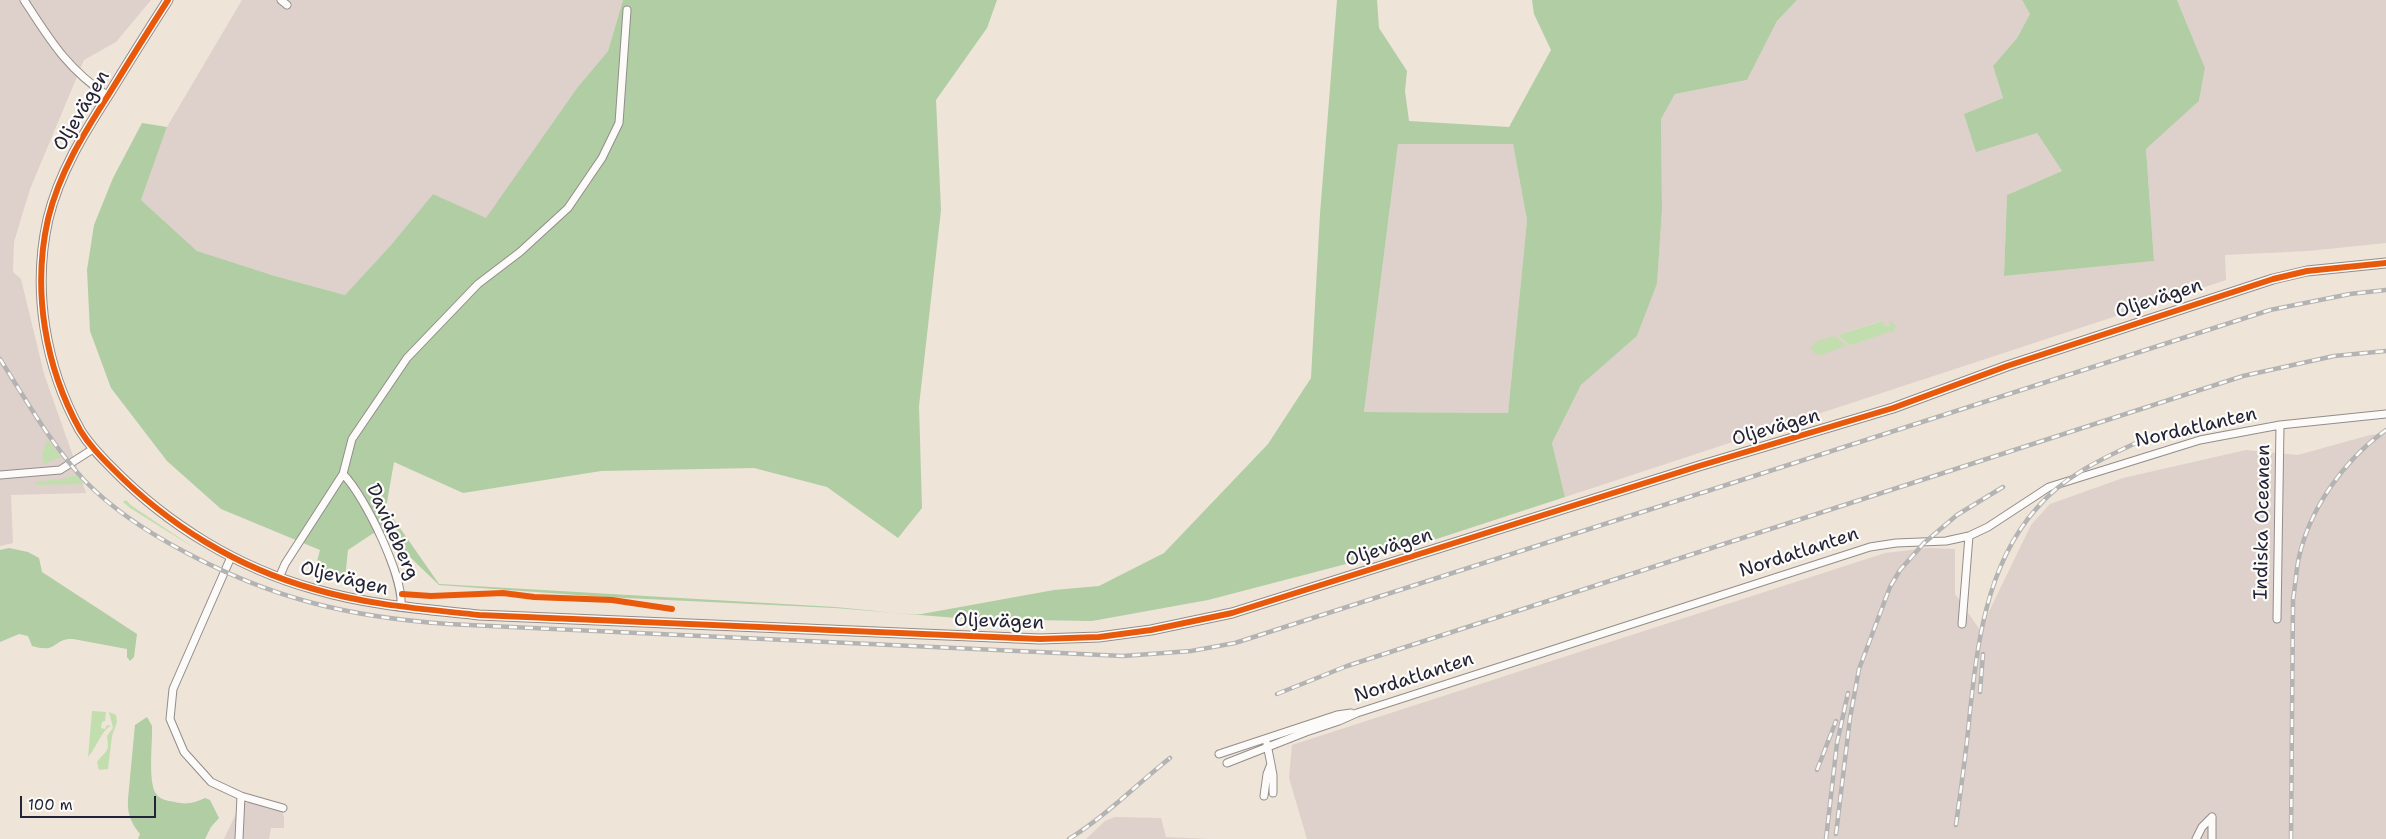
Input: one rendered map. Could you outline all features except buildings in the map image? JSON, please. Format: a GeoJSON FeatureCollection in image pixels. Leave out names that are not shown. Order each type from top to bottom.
{"type":"FeatureCollection","features":[{"type":"Feature","properties":{"kind":"street"},"geometry":{"type":"LineString","coordinates":[[24,0],[65,61],[90,84],[108,96]]}},
{"type":"Feature","properties":{"kind":"street","name":"Oljevägen"},"geometry":{"type":"LineString","coordinates":[[168,0],[85,132],[60,185],[48,218],[41,289],[45,333],[61,389],[93,449],[159,511],[231,557],[279,578],[314,590],[370,603],[401,607],[479,615],[1040,639],[1099,637],[1151,630],[1232,613],[1699,466],[1893,408],[2007,366],[2273,279],[2307,271],[2386,262]]}},
{"type":"Feature","properties":{"kind":"street"},"geometry":{"type":"LineString","coordinates":[[279,578],[285,564],[343,474],[352,439],[407,358],[478,284],[520,252],[568,208],[602,158],[619,123],[627,10]]}},
{"type":"Feature","properties":{"kind":"street","name":"Nordatlanten"},"geometry":{"type":"LineString","coordinates":[[1227,763],[1357,713],[1870,547],[1896,543],[1940,542],[1969,536],[1988,527],[2040,492],[2080,476],[2200,440],[2280,426],[2386,414]]}},
{"type":"Feature","properties":{"kind":"street","name":"Indiska Oceanen"},"geometry":{"type":"LineString","coordinates":[[2278,619],[2280,426]]}},
{"type":"Feature","properties":{"kind":"street"},"geometry":{"type":"LineString","coordinates":[[0,475],[60,470],[93,449]]}},
{"type":"Feature","properties":{"kind":"street","name":"Davideberg"},"geometry":{"type":"LineString","coordinates":[[343,474],[352,483],[377,528],[402,594],[401,607]]}},
{"type":"Feature","properties":{"kind":"street"},"geometry":{"type":"LineString","coordinates":[[1962,624],[1969,536]]}},
{"type":"Feature","properties":{"kind":"street"},"geometry":{"type":"LineString","coordinates":[[231,557],[173,689],[170,719],[184,752],[211,782],[241,796],[283,808]]}},
{"type":"Feature","properties":{"kind":"street"},"geometry":{"type":"LineString","coordinates":[[1219,754],[1337,715],[1357,713]]}},
{"type":"Feature","properties":{"kind":"street"},"geometry":{"type":"LineString","coordinates":[[1264,738],[1274,775],[1273,793]]}},
{"type":"Feature","properties":{"kind":"street"},"geometry":{"type":"LineString","coordinates":[[1264,796],[1267,774],[1271,763]]}},
{"type":"Feature","properties":{"kind":"street"},"geometry":{"type":"LineString","coordinates":[[239,839],[241,796]]}},
{"type":"Feature","properties":{"kind":"street"},"geometry":{"type":"LineString","coordinates":[[2196,839],[2202,827],[2212,817],[2212,839]]}},
{"type":"Feature","properties":{"kind":"street"},"geometry":{"type":"LineString","coordinates":[[2202,827],[2202,839]]}},
{"type":"Feature","properties":{"kind":"shaded area"},"geometry":{"type":"Polygon","coordinates":[[[0,0],[151,0],[116,42],[84,60],[30,189],[14,242],[13,272],[21,279],[44,374],[86,493],[11,495],[13,543],[0,546],[0,0]]]}},
{"type":"Feature","properties":{"kind":"shaded area"},"geometry":{"type":"Polygon","coordinates":[[[242,0],[623,0],[608,51],[577,88],[486,219],[433,194],[391,245],[345,295],[275,276],[197,251],[141,200],[167,127],[242,0]]]}},
{"type":"Feature","properties":{"kind":"shaded area"},"geometry":{"type":"Polygon","coordinates":[[[1797,0],[2022,0],[2030,14],[2017,38],[1993,66],[2003,98],[1964,114],[2037,133],[2062,171],[2007,195],[2004,276],[2154,261],[2146,149],[2199,101],[2205,68],[2177,0],[2386,0],[2386,243],[2308,251],[2225,255],[2226,280],[1565,497],[1552,443],[1581,385],[1637,336],[1657,284],[1662,210],[1661,119],[1675,94],[1747,80],[1777,21],[1797,0]],[[1881,321],[1838,335],[1850,346],[1896,329],[1891,325],[1885,326],[1881,321]]]}},
{"type":"Feature","properties":{"kind":"shaded area"},"geometry":{"type":"Polygon","coordinates":[[[1398,144],[1513,144],[1527,220],[1508,413],[1364,412],[1398,144]]]}},
{"type":"Feature","properties":{"kind":"shaded area"},"geometry":{"type":"Polygon","coordinates":[[[2386,433],[2386,839],[1307,839],[1289,778],[1292,745],[1885,553],[1928,548],[1955,549],[1955,594],[1980,630],[2031,525],[2050,504],[2123,478],[2246,450],[2298,455],[2370,435],[2386,433]]]}},
{"type":"Feature","properties":{"kind":"shaded area"},"geometry":{"type":"Polygon","coordinates":[[[279,802],[284,817],[284,828],[271,828],[269,839],[224,839],[241,803],[279,802]]]}},
{"type":"Feature","properties":{"kind":"shaded area"},"geometry":{"type":"Polygon","coordinates":[[[1115,817],[1161,818],[1166,837],[1210,839],[1086,839],[1105,821],[1115,817]]]}},
{"type":"Feature","properties":{"kind":"green space"},"geometry":{"type":"Polygon","coordinates":[[[623,0],[997,0],[987,28],[936,100],[941,210],[919,406],[922,508],[898,538],[827,487],[754,468],[601,471],[463,493],[394,462],[386,508],[439,584],[835,607],[895,613],[835,608],[605,597],[439,585],[382,530],[372,534],[348,550],[345,579],[314,573],[320,550],[221,509],[167,461],[111,388],[90,331],[87,270],[94,225],[113,178],[142,123],[167,127],[141,200],[197,251],[275,276],[345,295],[391,245],[433,194],[486,218],[577,88],[608,51],[623,0]]]}},
{"type":"Feature","properties":{"kind":"green space"},"geometry":{"type":"Polygon","coordinates":[[[1337,0],[1377,0],[1379,28],[1407,71],[1405,91],[1409,121],[1509,127],[1551,50],[1534,14],[1532,0],[1797,0],[1777,21],[1747,80],[1675,94],[1661,119],[1662,210],[1657,284],[1637,336],[1581,385],[1552,443],[1565,497],[1415,546],[1208,600],[1092,621],[969,619],[917,615],[1054,590],[1099,586],[1164,553],[1268,444],[1311,378],[1320,214],[1337,0]],[[1398,144],[1364,412],[1508,413],[1527,220],[1513,144],[1398,144]]]}},
{"type":"Feature","properties":{"kind":"green space"},"geometry":{"type":"Polygon","coordinates":[[[2022,0],[2177,0],[2205,68],[2199,101],[2146,149],[2154,261],[2004,276],[2007,195],[2062,171],[2037,133],[1976,152],[1964,114],[2003,98],[1993,66],[2017,38],[2030,14],[2022,0]]]}},
{"type":"Feature","properties":{"kind":"green space"},"geometry":{"type":"Polygon","coordinates":[[[1889,320],[1896,326],[1895,330],[1850,346],[1838,335],[1882,321],[1885,326],[1891,325],[1889,320]]]}},
{"type":"Feature","properties":{"kind":"green space"},"geometry":{"type":"Polygon","coordinates":[[[1835,336],[1846,346],[1820,355],[1815,354],[1810,347],[1817,341],[1835,336]]]}},
{"type":"Feature","properties":{"kind":"green space"},"geometry":{"type":"Polygon","coordinates":[[[47,439],[61,457],[44,464],[42,456],[47,439]]]}},
{"type":"Feature","properties":{"kind":"green space"},"geometry":{"type":"Polygon","coordinates":[[[76,475],[84,484],[38,485],[36,482],[62,479],[76,475]]]}},
{"type":"Feature","properties":{"kind":"green space"},"geometry":{"type":"Polygon","coordinates":[[[126,500],[196,549],[130,508],[123,502],[126,500]]]}},
{"type":"Feature","properties":{"kind":"green space"},"geometry":{"type":"Polygon","coordinates":[[[9,548],[28,552],[39,558],[42,572],[137,634],[134,657],[130,661],[127,657],[127,649],[73,639],[66,639],[47,648],[32,646],[28,636],[19,634],[0,642],[0,550],[9,548]]]}},
{"type":"Feature","properties":{"kind":"green space"},"geometry":{"type":"Polygon","coordinates":[[[92,711],[106,712],[105,721],[102,722],[101,728],[105,729],[107,725],[111,726],[105,731],[88,757],[92,711]]]}},
{"type":"Feature","properties":{"kind":"green space"},"geometry":{"type":"Polygon","coordinates":[[[109,712],[116,715],[117,722],[112,736],[108,769],[99,770],[97,762],[106,751],[108,746],[107,736],[113,728],[109,712]]]}},
{"type":"Feature","properties":{"kind":"green space"},"geometry":{"type":"Polygon","coordinates":[[[147,717],[152,726],[151,766],[154,790],[161,798],[179,803],[190,803],[205,798],[210,800],[219,818],[211,827],[205,839],[138,839],[140,834],[130,818],[128,799],[135,725],[147,717]]]}},
{"type":"Feature","properties":{"kind":"railway"},"geometry":{"type":"LineString","coordinates":[[0,359],[61,452],[84,480],[119,511],[158,537],[218,568],[281,594],[313,603],[345,611],[412,621],[448,624],[1123,656],[1191,651],[1235,643],[2270,310],[2350,294],[2386,290]]}},
{"type":"Feature","properties":{"kind":"railway"},"geometry":{"type":"LineString","coordinates":[[1277,694],[1347,666],[2243,376],[2334,356],[2386,351]]}},
{"type":"Feature","properties":{"kind":"railway"},"geometry":{"type":"LineString","coordinates":[[2291,839],[2293,600],[2298,562],[2310,524],[2330,488],[2356,456],[2386,430]]}},
{"type":"Feature","properties":{"kind":"railway"},"geometry":{"type":"LineString","coordinates":[[1956,825],[1979,643],[1993,586],[2004,558],[2018,533],[2036,509],[2058,488],[2082,470],[2136,443]]}},
{"type":"Feature","properties":{"kind":"railway"},"geometry":{"type":"LineString","coordinates":[[1836,834],[1850,718],[1859,669],[1890,587],[1900,570],[1924,543],[1957,515],[2003,487]]}},
{"type":"Feature","properties":{"kind":"railway"},"geometry":{"type":"LineString","coordinates":[[1980,692],[1983,654]]}},
{"type":"Feature","properties":{"kind":"railway"},"geometry":{"type":"LineString","coordinates":[[1826,839],[1837,743],[1848,693]]}},
{"type":"Feature","properties":{"kind":"railway"},"geometry":{"type":"LineString","coordinates":[[1817,770],[1836,721]]}},
{"type":"Feature","properties":{"kind":"railway"},"geometry":{"type":"LineString","coordinates":[[1069,839],[1108,810],[1170,758]]}},
{"type":"Feature","properties":{"kind":"cycle path"},"geometry":{"type":"LineString","coordinates":[[168,0],[82,139],[59,186],[48,219],[43,246],[42,300],[50,354],[68,406],[80,430],[95,451],[113,469],[157,508],[206,542],[258,569],[314,589],[375,603],[416,608],[479,615],[1040,639],[1099,637],[1151,630],[1232,613],[1699,466],[1893,408],[2007,366],[2273,279],[2307,271],[2386,263]]}},
{"type":"Feature","properties":{"kind":"cycle path"},"geometry":{"type":"LineString","coordinates":[[402,594],[431,596],[503,593],[534,597],[612,600],[672,609]]}}]}
